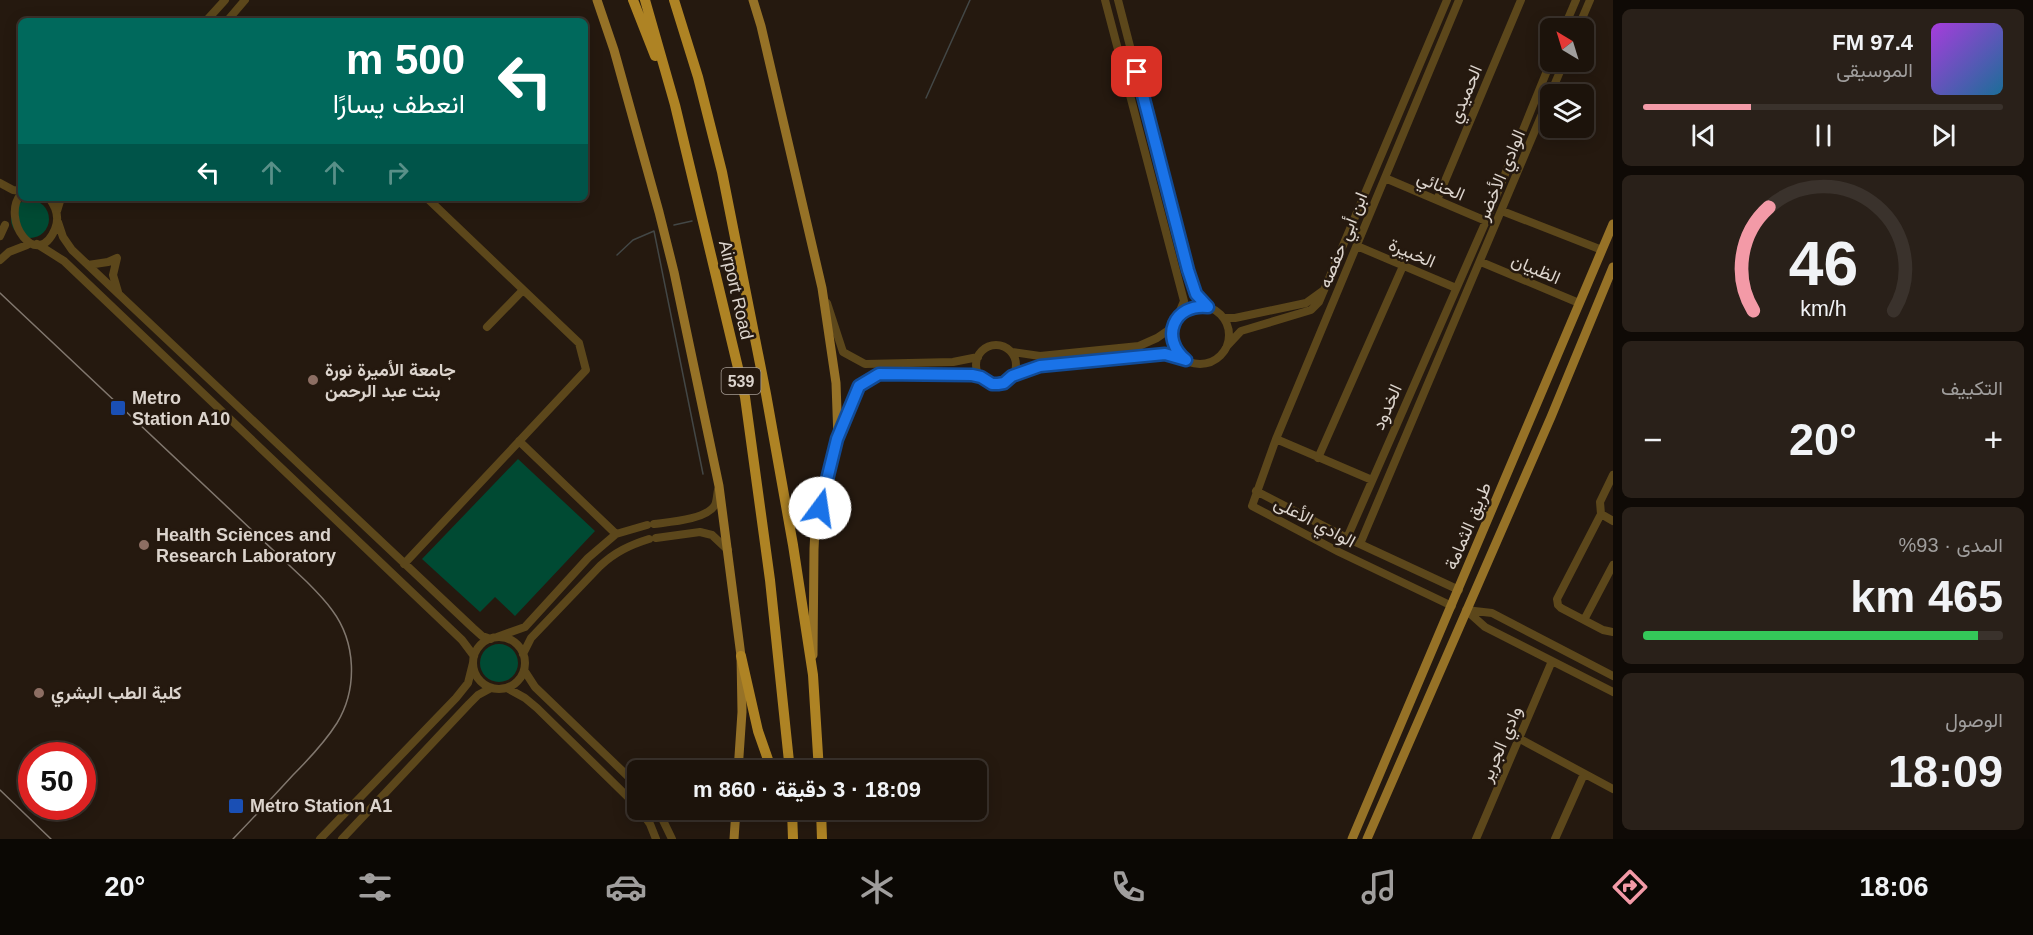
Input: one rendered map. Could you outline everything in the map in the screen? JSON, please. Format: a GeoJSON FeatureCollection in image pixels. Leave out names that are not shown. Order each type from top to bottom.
{"type":"FeatureCollection","features":[{"type":"Feature","properties":{"kind":"highway"},"geometry":{"type":"LineString","coordinates":[[633,0],[676,112]]}},
{"type":"Feature","properties":{"kind":"highway","name":"Airport Road"},"geometry":{"type":"LineString","coordinates":[[645,0],[676,112],[745,397],[770,580],[789,760]]}},
{"type":"Feature","properties":{"kind":"highway","name":"Airport Road"},"geometry":{"type":"LineString","coordinates":[[674,0],[698,77],[722,172],[766,394],[813,675],[818,760]]}},
{"type":"Feature","properties":{"kind":"highway"},"geometry":{"type":"LineString","coordinates":[[745,397],[766,394]]}},
{"type":"Feature","properties":{"kind":"highway"},"geometry":{"type":"LineString","coordinates":[[741,656],[758,732],[768,760]]}},
{"type":"Feature","properties":{"kind":"highway"},"geometry":{"type":"LineString","coordinates":[[788,820],[793,836]]}},
{"type":"Feature","properties":{"kind":"highway"},"geometry":{"type":"LineString","coordinates":[[792,820],[793,836]]}},
{"type":"Feature","properties":{"kind":"highway"},"geometry":{"type":"LineString","coordinates":[[821,820],[822,839]]}},
{"type":"Feature","properties":{"kind":"main road"},"geometry":{"type":"LineString","coordinates":[[597,0],[620,72],[671,262],[719,486],[741,656],[742,712],[739,760]]}},
{"type":"Feature","properties":{"kind":"main road"},"geometry":{"type":"LineString","coordinates":[[753,0],[822,288],[836,383],[837,439],[815,530],[813,675]]}},
{"type":"Feature","properties":{"kind":"main road","name":"طريق الثمامة"},"geometry":{"type":"LineString","coordinates":[[1352,839],[1613,224]]}},
{"type":"Feature","properties":{"kind":"main road","name":"طريق الثمامة"},"geometry":{"type":"LineString","coordinates":[[1367,839],[1551,417],[1613,267]]}},
{"type":"Feature","properties":{"kind":"main road"},"geometry":{"type":"LineString","coordinates":[[734,839],[735,820]]}},
{"type":"Feature","properties":{"kind":"street"},"geometry":{"type":"LineString","coordinates":[[209,18],[225,0]]}},
{"type":"Feature","properties":{"kind":"street"},"geometry":{"type":"LineString","coordinates":[[233,18],[245,0]]}},
{"type":"Feature","properties":{"kind":"street"},"geometry":{"type":"LineString","coordinates":[[1105,0],[1184,301],[1173,327],[1172,336],[1174,346],[1186,360]]}},
{"type":"Feature","properties":{"kind":"street"},"geometry":{"type":"LineString","coordinates":[[1118,0],[1188,270],[1196,294],[1208,307],[1217,311],[1224,318],[1229,336],[1227,346]]}},
{"type":"Feature","properties":{"kind":"street"},"geometry":{"type":"LineString","coordinates":[[1173,327],[1139,346],[1040,356],[1012,352],[1004,346],[992,345],[985,348],[978,357],[976,365],[981,377],[998,384],[1004,383],[1012,376],[1040,366],[1165,354],[1195,363],[1205,363],[1214,360],[1241,331],[1311,310],[1319,302],[1325,289],[1447,0]]}},
{"type":"Feature","properties":{"kind":"street","name":"ابن أبي حفصه"},"geometry":{"type":"LineString","coordinates":[[1256,491],[1459,0]]}},
{"type":"Feature","properties":{"kind":"street","name":"الحميدي"},"geometry":{"type":"LineString","coordinates":[[1437,200],[1521,0]]}},
{"type":"Feature","properties":{"kind":"street"},"geometry":{"type":"LineString","coordinates":[[1568,18],[1576,0]]}},
{"type":"Feature","properties":{"kind":"street"},"geometry":{"type":"LineString","coordinates":[[1582,18],[1590,0]]}},
{"type":"Feature","properties":{"kind":"street","name":"الوادي الأخضر"},"geometry":{"type":"LineString","coordinates":[[1456,288],[1486,222],[1547,72]]}},
{"type":"Feature","properties":{"kind":"street","name":"الوادي الأخضر"},"geometry":{"type":"LineString","coordinates":[[1464,300],[1560,72]]}},
{"type":"Feature","properties":{"kind":"street","name":"الحنائي"},"geometry":{"type":"LineString","coordinates":[[1385,178],[1486,222]]}},
{"type":"Feature","properties":{"kind":"street"},"geometry":{"type":"LineString","coordinates":[[0,183],[18,191]]}},
{"type":"Feature","properties":{"kind":"street"},"geometry":{"type":"LineString","coordinates":[[7,206],[18,194]]}},
{"type":"Feature","properties":{"kind":"street"},"geometry":{"type":"LineString","coordinates":[[50,201],[57,211]]}},
{"type":"Feature","properties":{"kind":"street"},"geometry":{"type":"LineString","coordinates":[[60,201],[57,211],[58,222],[63,237],[72,250],[473,628],[482,636],[513,641],[524,654]]}},
{"type":"Feature","properties":{"kind":"street"},"geometry":{"type":"LineString","coordinates":[[404,564],[586,370],[579,343],[430,201]]}},
{"type":"Feature","properties":{"kind":"street"},"geometry":{"type":"LineString","coordinates":[[1502,211],[1602,250]]}},
{"type":"Feature","properties":{"kind":"street"},"geometry":{"type":"LineString","coordinates":[[0,236],[4,225],[4,215]]}},
{"type":"Feature","properties":{"kind":"street"},"geometry":{"type":"LineString","coordinates":[[0,260],[9,252],[37,244],[51,236],[58,222]]}},
{"type":"Feature","properties":{"kind":"street"},"geometry":{"type":"LineString","coordinates":[[4,225],[13,238],[27,245]]}},
{"type":"Feature","properties":{"kind":"street"},"geometry":{"type":"LineString","coordinates":[[37,244],[64,261],[462,640],[474,660],[478,679],[491,688]]}},
{"type":"Feature","properties":{"kind":"street","name":"الخبيرة"},"geometry":{"type":"LineString","coordinates":[[1357,246],[1456,288]]}},
{"type":"Feature","properties":{"kind":"street"},"geometry":{"type":"LineString","coordinates":[[88,265],[117,258],[113,275],[118,294]]}},
{"type":"Feature","properties":{"kind":"street","name":"الظبيان"},"geometry":{"type":"LineString","coordinates":[[1481,262],[1579,303]]}},
{"type":"Feature","properties":{"kind":"street"},"geometry":{"type":"LineString","coordinates":[[1318,458],[1403,266]]}},
{"type":"Feature","properties":{"kind":"street"},"geometry":{"type":"LineString","coordinates":[[822,288],[843,352],[865,364],[953,362],[978,357]]}},
{"type":"Feature","properties":{"kind":"street","name":"الخدود"},"geometry":{"type":"LineString","coordinates":[[1347,538],[1456,288]]}},
{"type":"Feature","properties":{"kind":"street"},"geometry":{"type":"LineString","coordinates":[[1224,318],[1235,318],[1306,303],[1325,289]]}},
{"type":"Feature","properties":{"kind":"street"},"geometry":{"type":"LineString","coordinates":[[488,327],[523,290]]}},
{"type":"Feature","properties":{"kind":"street","name":"الخدود"},"geometry":{"type":"LineString","coordinates":[[1360,544],[1464,300]]}},
{"type":"Feature","properties":{"kind":"street"},"geometry":{"type":"LineString","coordinates":[[1177,318],[1191,308],[1208,307]]}},
{"type":"Feature","properties":{"kind":"street"},"geometry":{"type":"LineString","coordinates":[[1012,352],[1016,362],[1012,376]]}},
{"type":"Feature","properties":{"kind":"street"},"geometry":{"type":"LineString","coordinates":[[837,439],[859,386],[879,374],[956,374],[981,377]]}},
{"type":"Feature","properties":{"kind":"street"},"geometry":{"type":"LineString","coordinates":[[1276,439],[1372,480]]}},
{"type":"Feature","properties":{"kind":"street"},"geometry":{"type":"LineString","coordinates":[[519,441],[616,534]]}},
{"type":"Feature","properties":{"kind":"street"},"geometry":{"type":"LineString","coordinates":[[1613,475],[1600,502],[1601,514],[1557,599],[1561,608],[1603,630],[1613,632]]}},
{"type":"Feature","properties":{"kind":"street"},"geometry":{"type":"LineString","coordinates":[[321,839],[456,698],[468,683],[478,649],[494,638],[525,627],[588,558],[616,534],[650,525],[694,518],[707,512],[715,505],[719,486]]}},
{"type":"Feature","properties":{"kind":"street","name":"الوادي الأعلى"},"geometry":{"type":"LineString","coordinates":[[1452,606],[1339,552],[1252,506],[1256,491],[1347,538],[1459,590]]}},
{"type":"Feature","properties":{"kind":"street"},"geometry":{"type":"LineString","coordinates":[[1601,514],[1613,520]]}},
{"type":"Feature","properties":{"kind":"street"},"geometry":{"type":"LineString","coordinates":[[342,839],[478,695],[491,688],[507,688],[515,684],[524,670],[524,654],[531,638],[610,557],[629,546],[652,539],[700,532],[712,535],[728,550]]}},
{"type":"Feature","properties":{"kind":"street"},"geometry":{"type":"LineString","coordinates":[[1584,620],[1613,565]]}},
{"type":"Feature","properties":{"kind":"street"},"geometry":{"type":"LineString","coordinates":[[1466,610],[1485,627],[1613,692]]}},
{"type":"Feature","properties":{"kind":"street"},"geometry":{"type":"LineString","coordinates":[[1466,610],[1492,613],[1613,676]]}},
{"type":"Feature","properties":{"kind":"street","name":"وادي الجرير"},"geometry":{"type":"LineString","coordinates":[[1476,839],[1552,661]]}},
{"type":"Feature","properties":{"kind":"street"},"geometry":{"type":"LineString","coordinates":[[524,670],[535,687],[627,775]]}},
{"type":"Feature","properties":{"kind":"street"},"geometry":{"type":"LineString","coordinates":[[507,688],[537,708],[627,797]]}},
{"type":"Feature","properties":{"kind":"street"},"geometry":{"type":"LineString","coordinates":[[1520,739],[1613,789]]}},
{"type":"Feature","properties":{"kind":"street"},"geometry":{"type":"LineString","coordinates":[[1555,839],[1584,774]]}},
{"type":"Feature","properties":{"kind":"street"},"geometry":{"type":"LineString","coordinates":[[647,820],[656,839]]}},
{"type":"Feature","properties":{"kind":"street"},"geometry":{"type":"LineString","coordinates":[[663,820],[672,839]]}},
{"type":"Feature","properties":{"kind":"green space"},"geometry":{"type":"Polygon","coordinates":[[[23,201],[37,201],[48,212],[48,226],[37,237],[23,237],[12,226],[12,212],[23,201]]]}},
{"type":"Feature","properties":{"kind":"green space"},"geometry":{"type":"Polygon","coordinates":[[[518,459],[595,531],[515,616],[495,597],[480,612],[422,559],[518,459]]]}},
{"type":"Feature","properties":{"kind":"green space"},"geometry":{"type":"Polygon","coordinates":[[[499,644],[513,649],[518,663],[513,677],[499,682],[485,677],[480,663],[485,649],[499,644]]]}},
{"type":"Feature","properties":{"kind":"waterway"},"geometry":{"type":"LineString","coordinates":[[926,98],[970,0]]}},
{"type":"Feature","properties":{"kind":"waterway"},"geometry":{"type":"LineString","coordinates":[[674,225],[692,221]]}},
{"type":"Feature","properties":{"kind":"waterway"},"geometry":{"type":"LineString","coordinates":[[617,255],[633,240],[654,231],[703,474]]}},
{"type":"Feature","properties":{"kind":"tram line"},"geometry":{"type":"LineString","coordinates":[[0,293],[307,582],[332,610],[346,636],[350,651],[351,680],[344,709],[337,723],[311,757],[233,839]]}},
{"type":"Feature","properties":{"kind":"tram line"},"geometry":{"type":"LineString","coordinates":[[0,790],[51,839]]}},
{"type":"Feature","properties":{"kind":"place","name":"جامعة الأميرة نورة بنت عبد الرحمن"},"geometry":{"type":"Point","coordinates":[313,380]}},
{"type":"Feature","properties":{"kind":"place","name":"Metro Station A10"},"geometry":{"type":"Point","coordinates":[118,408]}},
{"type":"Feature","properties":{"kind":"place","name":"Health Sciences and Research Laboratory"},"geometry":{"type":"Point","coordinates":[144,545]}},
{"type":"Feature","properties":{"kind":"place","name":"كلية الطب البشري"},"geometry":{"type":"Point","coordinates":[39,693]}},
{"type":"Feature","properties":{"kind":"place","name":"Metro Station A1"},"geometry":{"type":"Point","coordinates":[236,806]}},
{"type":"Feature","properties":{"kind":"route"},"geometry":{"type":"LineString","coordinates":[[820,508],[837,439],[859,386],[879,374],[972,375],[981,377],[992,384],[998,384],[1004,383],[1012,376],[1040,366],[1165,354],[1186,360],[1174,346],[1173,327],[1183,312],[1200,306],[1208,307],[1196,294],[1188,270],[1137,72]]}}]}
